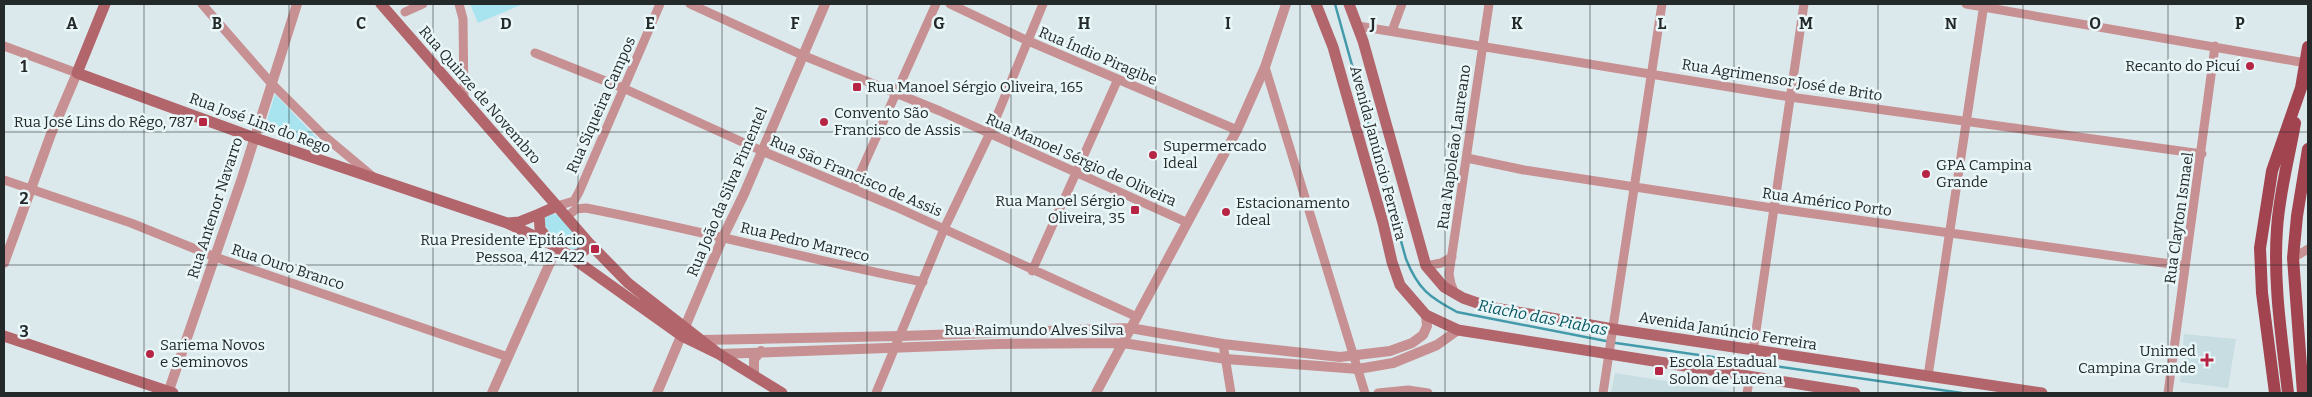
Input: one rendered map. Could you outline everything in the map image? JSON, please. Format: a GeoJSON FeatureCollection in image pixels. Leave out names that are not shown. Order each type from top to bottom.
{"type":"FeatureCollection","features":[{"type":"Feature","properties":{"kind":"main road"},"geometry":{"type":"LineString","coordinates":[[77,73],[105,4]]}},
{"type":"Feature","properties":{"kind":"main road","name":"Rua Quinze de Novembro"},"geometry":{"type":"LineString","coordinates":[[381,4],[589,243],[628,283],[684,332]]}},
{"type":"Feature","properties":{"kind":"main road","name":"Avenida Janúncio Ferreira"},"geometry":{"type":"LineString","coordinates":[[1316,4],[1333,47],[1400,285],[1426,316],[1458,330],[1610,356],[1856,393]]}},
{"type":"Feature","properties":{"kind":"main road","name":"Avenida Janúncio Ferreira"},"geometry":{"type":"LineString","coordinates":[[1350,4],[1358,26],[1426,266],[1444,287],[1456,294],[1489,307],[1613,329],[2042,393]]}},
{"type":"Feature","properties":{"kind":"main road"},"geometry":{"type":"LineString","coordinates":[[2288,393],[2277,289],[2276,240],[2308,47]]}},
{"type":"Feature","properties":{"kind":"main road","name":"Rua José Lins do Rego"},"geometry":{"type":"LineString","coordinates":[[77,73],[254,138],[507,223],[555,246]]}},
{"type":"Feature","properties":{"kind":"main road"},"geometry":{"type":"LineString","coordinates":[[2275,393],[2262,286],[2260,248],[2272,172],[2300,88]]}},
{"type":"Feature","properties":{"kind":"main road"},"geometry":{"type":"LineString","coordinates":[[2303,393],[2304,363],[2293,258],[2297,216],[2308,149]]}},
{"type":"Feature","properties":{"kind":"main road"},"geometry":{"type":"LineString","coordinates":[[507,223],[519,222],[557,206]]}},
{"type":"Feature","properties":{"kind":"main road"},"geometry":{"type":"LineString","coordinates":[[539,214],[540,228],[555,246],[568,256],[782,393]]}},
{"type":"Feature","properties":{"kind":"main road"},"geometry":{"type":"LineString","coordinates":[[568,256],[585,251],[589,243]]}},
{"type":"Feature","properties":{"kind":"main road"},"geometry":{"type":"LineString","coordinates":[[684,332],[702,340],[719,354]]}},
{"type":"Feature","properties":{"kind":"main road"},"geometry":{"type":"LineString","coordinates":[[4,336],[170,393]]}},
{"type":"Feature","properties":{"kind":"street"},"geometry":{"type":"LineString","coordinates":[[202,4],[271,83],[323,135],[379,181]]}},
{"type":"Feature","properties":{"kind":"street","name":"Rua Antenor Navarro"},"geometry":{"type":"LineString","coordinates":[[170,393],[297,4]]}},
{"type":"Feature","properties":{"kind":"street"},"geometry":{"type":"LineString","coordinates":[[405,12],[423,4]]}},
{"type":"Feature","properties":{"kind":"street"},"geometry":{"type":"LineString","coordinates":[[458,4],[463,19],[464,100]]}},
{"type":"Feature","properties":{"kind":"street","name":"Rua Siqueira Campos"},"geometry":{"type":"LineString","coordinates":[[557,206],[574,200],[579,192],[660,4]]}},
{"type":"Feature","properties":{"kind":"street","name":"Rua Manoel Sérgio de Oliveira"},"geometry":{"type":"LineString","coordinates":[[690,4],[802,55],[895,92],[1186,222]]}},
{"type":"Feature","properties":{"kind":"street","name":"Rua João da Silva Pimentel"},"geometry":{"type":"LineString","coordinates":[[657,393],[723,236],[825,4]]}},
{"type":"Feature","properties":{"kind":"street"},"geometry":{"type":"LineString","coordinates":[[853,189],[936,4]]}},
{"type":"Feature","properties":{"kind":"street","name":"Rua Índio Piragibe"},"geometry":{"type":"LineString","coordinates":[[950,4],[1026,40],[1237,130]]}},
{"type":"Feature","properties":{"kind":"street"},"geometry":{"type":"LineString","coordinates":[[876,393],[944,229],[988,134],[1026,40],[1043,4]]}},
{"type":"Feature","properties":{"kind":"street"},"geometry":{"type":"LineString","coordinates":[[1096,393],[1237,130],[1266,67],[1286,4]]}},
{"type":"Feature","properties":{"kind":"street"},"geometry":{"type":"LineString","coordinates":[[1392,31],[1402,4]]}},
{"type":"Feature","properties":{"kind":"street","name":"Rua Napoleão Laureano"},"geometry":{"type":"LineString","coordinates":[[1456,294],[1449,274],[1489,4]]}},
{"type":"Feature","properties":{"kind":"street"},"geometry":{"type":"LineString","coordinates":[[1603,393],[1662,4]]}},
{"type":"Feature","properties":{"kind":"street"},"geometry":{"type":"LineString","coordinates":[[1753,351],[1772,208],[1804,4]]}},
{"type":"Feature","properties":{"kind":"street"},"geometry":{"type":"LineString","coordinates":[[1966,4],[1983,5],[2306,63]]}},
{"type":"Feature","properties":{"kind":"street"},"geometry":{"type":"LineString","coordinates":[[1928,376],[1983,5]]}},
{"type":"Feature","properties":{"kind":"street","name":"Rua Agrimensor José de Brito"},"geometry":{"type":"LineString","coordinates":[[1358,26],[1790,96],[2202,154]]}},
{"type":"Feature","properties":{"kind":"street","name":"Rua José Lins do Rego"},"geometry":{"type":"LineString","coordinates":[[4,46],[77,73]]}},
{"type":"Feature","properties":{"kind":"street","name":"Rua Clayton Ismael"},"geometry":{"type":"LineString","coordinates":[[2168,393],[2202,154],[2215,46]]}},
{"type":"Feature","properties":{"kind":"street","name":"Rua São Francisco de Assis"},"geometry":{"type":"LineString","coordinates":[[535,53],[623,88],[762,151],[853,189],[1136,317]]}},
{"type":"Feature","properties":{"kind":"street"},"geometry":{"type":"LineString","coordinates":[[1266,67],[1365,393]]}},
{"type":"Feature","properties":{"kind":"street"},"geometry":{"type":"LineString","coordinates":[[4,262],[30,189],[77,73]]}},
{"type":"Feature","properties":{"kind":"street"},"geometry":{"type":"LineString","coordinates":[[1032,271],[1118,79]]}},
{"type":"Feature","properties":{"kind":"street","name":"Rua Américo Porto"},"geometry":{"type":"LineString","coordinates":[[1466,158],[1524,170],[1772,208],[2185,266]]}},
{"type":"Feature","properties":{"kind":"street","name":"Rua Ouro Branco"},"geometry":{"type":"LineString","coordinates":[[4,180],[131,223],[215,257],[508,357]]}},
{"type":"Feature","properties":{"kind":"street","name":"Rua Pedro Marreco"},"geometry":{"type":"LineString","coordinates":[[567,217],[576,208],[586,208],[723,236],[810,259],[923,282]]}},
{"type":"Feature","properties":{"kind":"street"},"geometry":{"type":"LineString","coordinates":[[492,393],[555,246]]}},
{"type":"Feature","properties":{"kind":"street"},"geometry":{"type":"LineString","coordinates":[[2293,258],[2308,249]]}},
{"type":"Feature","properties":{"kind":"street"},"geometry":{"type":"LineString","coordinates":[[1426,266],[1441,263],[1452,257]]}},
{"type":"Feature","properties":{"kind":"street","name":"Rua Raimundo Alves Silva"},"geometry":{"type":"LineString","coordinates":[[702,340],[901,336],[1056,329],[1130,328],[1223,344],[1314,355],[1354,357],[1390,351],[1412,343],[1423,335],[1427,326],[1426,316]]}},
{"type":"Feature","properties":{"kind":"street"},"geometry":{"type":"LineString","coordinates":[[1056,329],[1056,344]]}},
{"type":"Feature","properties":{"kind":"street","name":"Rua Raimundo Alves Silva"},"geometry":{"type":"LineString","coordinates":[[719,354],[997,344],[1123,343],[1226,360],[1358,369],[1393,363],[1437,345],[1458,330]]}},
{"type":"Feature","properties":{"kind":"street"},"geometry":{"type":"LineString","coordinates":[[997,332],[997,344]]}},
{"type":"Feature","properties":{"kind":"street"},"geometry":{"type":"LineString","coordinates":[[1223,344],[1231,393]]}},
{"type":"Feature","properties":{"kind":"street"},"geometry":{"type":"LineString","coordinates":[[754,374],[754,359],[761,351]]}},
{"type":"Feature","properties":{"kind":"street"},"geometry":{"type":"LineString","coordinates":[[1747,393],[1750,376]]}},
{"type":"Feature","properties":{"kind":"street"},"geometry":{"type":"LineString","coordinates":[[1378,393],[1396,390],[1428,393]]}},
{"type":"Feature","properties":{"kind":"shaded area"},"geometry":{"type":"Polygon","coordinates":[[[470,4],[523,4],[478,23],[470,4]]]}},
{"type":"Feature","properties":{"kind":"shaded area"},"geometry":{"type":"Polygon","coordinates":[[[275,94],[330,152],[265,127],[275,94]]]}},
{"type":"Feature","properties":{"kind":"shaded area"},"geometry":{"type":"Polygon","coordinates":[[[553,214],[559,215],[584,245],[574,251],[550,233],[543,218],[553,214]]]}},
{"type":"Feature","properties":{"kind":"shaded area","name":"Unimed Campina Grande"},"geometry":{"type":"Polygon","coordinates":[[[2184,334],[2236,339],[2228,388],[2180,382],[2184,334]]]}},
{"type":"Feature","properties":{"kind":"shaded area"},"geometry":{"type":"Polygon","coordinates":[[[1615,373],[1735,392],[1735,393],[1611,393],[1615,373]]]}},
{"type":"Feature","properties":{"kind":"waterway","name":"Riacho das Piabas"},"geometry":{"type":"LineString","coordinates":[[1335,4],[1406,259],[1420,285],[1439,302],[1457,312],[1616,343],[1962,393]]}},
{"type":"Feature","properties":{"kind":"place","name":"Recanto do Picuí"},"geometry":{"type":"Point","coordinates":[2250,66]}},
{"type":"Feature","properties":{"kind":"place","name":"Rua Manoel Sérgio Oliveira, 165"},"geometry":{"type":"Point","coordinates":[857,87]}},
{"type":"Feature","properties":{"kind":"place","name":"Rua José Lins do Rêgo, 787"},"geometry":{"type":"Point","coordinates":[203,122]}},
{"type":"Feature","properties":{"kind":"place","name":"Convento São Francisco de Assis"},"geometry":{"type":"Point","coordinates":[824,122]}},
{"type":"Feature","properties":{"kind":"place","name":"Supermercado Ideal"},"geometry":{"type":"Point","coordinates":[1153,155]}},
{"type":"Feature","properties":{"kind":"place","name":"GPA Campina Grande"},"geometry":{"type":"Point","coordinates":[1926,174]}},
{"type":"Feature","properties":{"kind":"place","name":"Rua Manoel Sérgio Oliveira, 35"},"geometry":{"type":"Point","coordinates":[1135,210]}},
{"type":"Feature","properties":{"kind":"place","name":"Estacionamento Ideal"},"geometry":{"type":"Point","coordinates":[1226,212]}},
{"type":"Feature","properties":{"kind":"place","name":"Rua Presidente Epitácio Pessoa, 412-422"},"geometry":{"type":"Point","coordinates":[595,249]}},
{"type":"Feature","properties":{"kind":"place","name":"Sariema Novos e Seminovos"},"geometry":{"type":"Point","coordinates":[150,354]}},
{"type":"Feature","properties":{"kind":"place","name":"Unimed Campina Grande"},"geometry":{"type":"Point","coordinates":[2207,360]}},
{"type":"Feature","properties":{"kind":"place","name":"Escola Estadual Solon de Lucena"},"geometry":{"type":"Point","coordinates":[1659,371]}}]}
